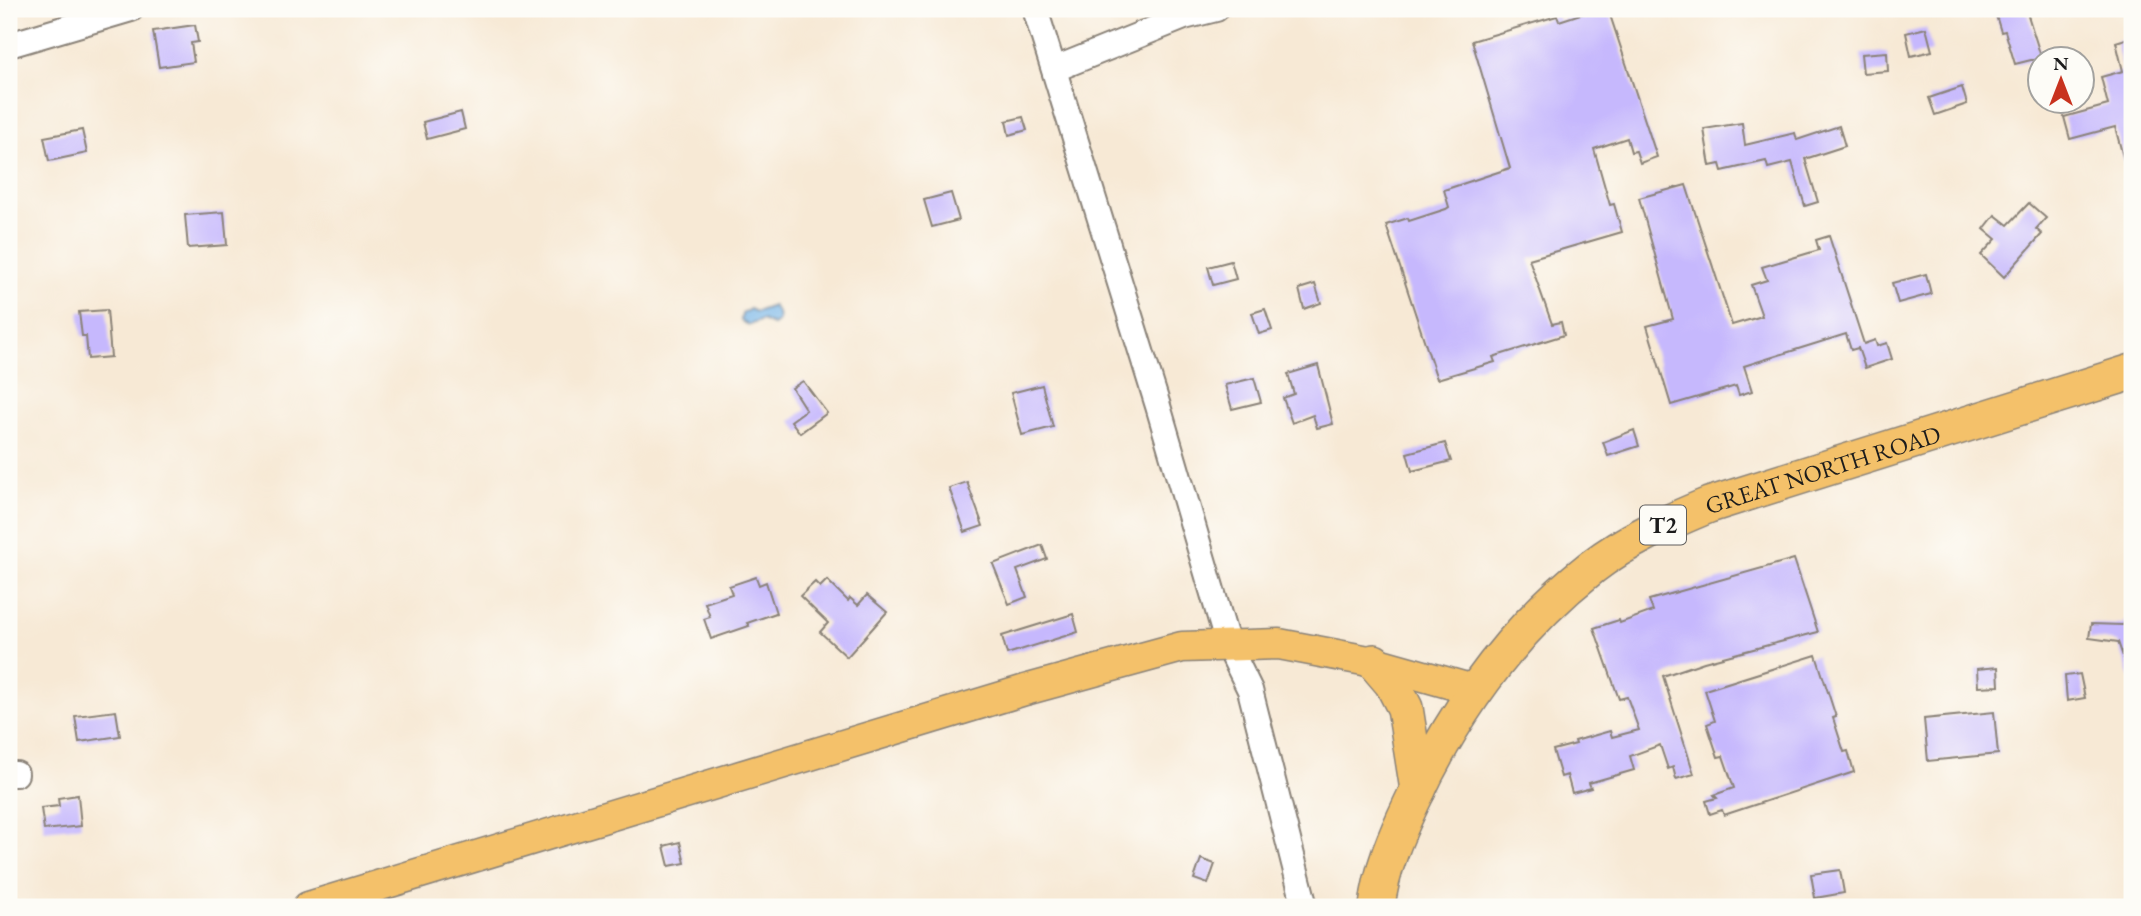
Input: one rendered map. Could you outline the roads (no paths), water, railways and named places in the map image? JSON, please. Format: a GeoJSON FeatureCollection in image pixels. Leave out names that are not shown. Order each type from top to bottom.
{"type":"FeatureCollection","features":[{"type":"Feature","properties":{"kind":"highway","name":"GREAT NORTH ROAD"},"geometry":{"type":"LineString","coordinates":[[1377,907],[1396,835],[1448,731],[1506,649],[1543,610],[1593,566],[1651,530],[1709,505],[2132,372]]}},
{"type":"Feature","properties":{"kind":"highway"},"geometry":{"type":"LineString","coordinates":[[1374,662],[1401,695],[1408,722],[1418,790]]}},
{"type":"Feature","properties":{"kind":"main road"},"geometry":{"type":"LineString","coordinates":[[308,907],[1025,690],[1182,647],[1279,644],[1374,662],[1476,691]]}},
{"type":"Feature","properties":{"kind":"street"},"geometry":{"type":"LineString","coordinates":[[9,45],[131,9]]}},
{"type":"Feature","properties":{"kind":"street"},"geometry":{"type":"LineString","coordinates":[[1035,9],[1158,406],[1228,645],[1250,690],[1305,907]]}},
{"type":"Feature","properties":{"kind":"street"},"geometry":{"type":"LineString","coordinates":[[1055,69],[1184,18],[1216,9]]}},
{"type":"Feature","properties":{"kind":"water"},"geometry":{"type":"Polygon","coordinates":[[[773,306],[779,321],[773,325],[762,320],[749,325],[741,321],[742,314],[750,309],[756,312],[773,306]]]}}]}
